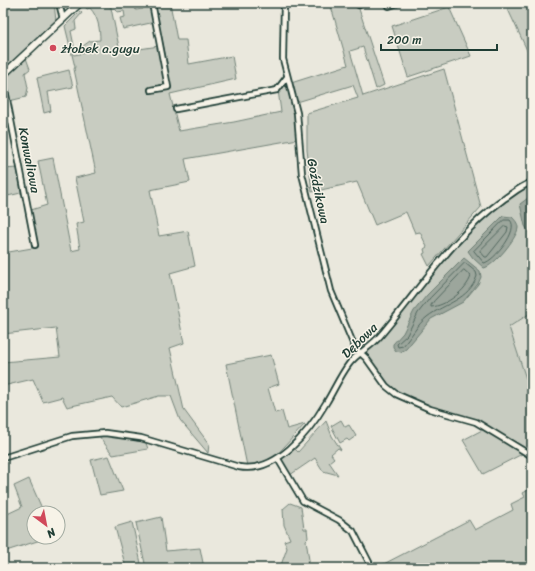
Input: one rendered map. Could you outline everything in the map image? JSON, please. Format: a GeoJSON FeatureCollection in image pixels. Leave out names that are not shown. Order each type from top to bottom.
{"type":"FeatureCollection","features":[{"type":"Feature","properties":{"kind":"street"},"geometry":{"type":"LineString","coordinates":[[59,3],[63,19]]}},
{"type":"Feature","properties":{"kind":"street"},"geometry":{"type":"LineString","coordinates":[[3,75],[80,3]]}},
{"type":"Feature","properties":{"kind":"street"},"geometry":{"type":"LineString","coordinates":[[151,90],[168,87],[152,3]]}},
{"type":"Feature","properties":{"kind":"street","name":"Goździkowa"},"geometry":{"type":"LineString","coordinates":[[284,3],[283,56],[298,118],[302,174],[322,259],[339,312],[353,344],[386,386],[396,394],[430,409],[476,422],[532,456]]}},
{"type":"Feature","properties":{"kind":"street"},"geometry":{"type":"LineString","coordinates":[[389,6],[398,3]]}},
{"type":"Feature","properties":{"kind":"street"},"geometry":{"type":"LineString","coordinates":[[176,109],[277,90],[287,77]]}},
{"type":"Feature","properties":{"kind":"street","name":"Konwaliowa"},"geometry":{"type":"LineString","coordinates":[[3,79],[35,245]]}},
{"type":"Feature","properties":{"kind":"street","name":"Dębowa"},"geometry":{"type":"LineString","coordinates":[[3,458],[72,436],[95,433],[128,435],[234,466],[252,469],[266,466],[278,459],[310,426],[323,408],[348,364],[376,341],[466,231],[497,204],[518,189],[532,182]]}},
{"type":"Feature","properties":{"kind":"street"},"geometry":{"type":"LineString","coordinates":[[278,459],[303,501],[339,520],[353,531],[372,568]]}},
{"type":"Feature","properties":{"kind":"shaded area"},"geometry":{"type":"Polygon","coordinates":[[[3,3],[54,3],[56,21],[3,71],[3,3]]]}},
{"type":"Feature","properties":{"kind":"shaded area"},"geometry":{"type":"Polygon","coordinates":[[[88,3],[110,3],[120,52],[159,46],[165,68],[168,67],[154,3],[170,3],[177,40],[186,40],[189,64],[232,56],[236,79],[170,94],[179,131],[234,122],[281,112],[278,90],[286,80],[294,108],[298,139],[185,159],[190,182],[150,190],[159,236],[188,231],[195,266],[170,273],[184,343],[170,348],[184,410],[209,444],[208,453],[180,420],[171,396],[159,396],[121,407],[112,397],[67,407],[62,397],[43,402],[33,379],[3,386],[3,362],[60,357],[56,328],[3,334],[3,253],[38,247],[31,210],[47,205],[38,161],[53,158],[71,251],[80,249],[76,224],[84,222],[75,178],[96,173],[74,69],[75,67],[65,26],[80,11],[82,13],[75,21],[76,29],[71,31],[74,46],[72,49],[74,55],[84,53],[83,46],[90,41],[100,40],[97,19],[90,8],[87,9],[84,6],[88,3]]]}},
{"type":"Feature","properties":{"kind":"shaded area"},"geometry":{"type":"Polygon","coordinates":[[[114,3],[133,3],[136,10],[143,9],[143,5],[150,3],[155,22],[123,29],[120,18],[125,17],[124,11],[117,12],[114,3]]]}},
{"type":"Feature","properties":{"kind":"shaded area"},"geometry":{"type":"Polygon","coordinates":[[[330,3],[357,3],[384,85],[376,89],[363,47],[350,51],[363,96],[444,69],[481,207],[429,266],[423,254],[425,253],[424,249],[427,247],[420,232],[415,233],[406,212],[375,225],[357,182],[312,192],[307,150],[307,113],[358,98],[353,85],[297,102],[291,83],[348,65],[330,3]]]}},
{"type":"Feature","properties":{"kind":"shaded area"},"geometry":{"type":"Polygon","coordinates":[[[448,3],[459,3],[449,7],[448,3]]]}},
{"type":"Feature","properties":{"kind":"shaded area"},"geometry":{"type":"Polygon","coordinates":[[[505,3],[532,3],[532,61],[505,3]]]}},
{"type":"Feature","properties":{"kind":"shaded area"},"geometry":{"type":"Polygon","coordinates":[[[449,7],[471,56],[408,77],[392,26],[449,7]]]}},
{"type":"Feature","properties":{"kind":"shaded area"},"geometry":{"type":"Polygon","coordinates":[[[26,58],[30,69],[25,73],[28,88],[26,97],[9,101],[4,81],[6,77],[26,58]]]}},
{"type":"Feature","properties":{"kind":"shaded area"},"geometry":{"type":"Polygon","coordinates":[[[69,70],[73,87],[48,92],[51,111],[44,113],[37,78],[69,70]]]}},
{"type":"Feature","properties":{"kind":"shaded area"},"geometry":{"type":"Polygon","coordinates":[[[18,168],[21,193],[3,197],[3,169],[18,168]]]}},
{"type":"Feature","properties":{"kind":"shaded area"},"geometry":{"type":"Polygon","coordinates":[[[532,184],[532,312],[509,327],[532,397],[532,456],[486,427],[396,394],[373,369],[364,352],[450,250],[495,204],[532,184]]]}},
{"type":"Feature","properties":{"kind":"shaded area"},"geometry":{"type":"Polygon","coordinates":[[[532,312],[532,397],[509,327],[532,312]]]}},
{"type":"Feature","properties":{"kind":"shaded area"},"geometry":{"type":"Polygon","coordinates":[[[271,355],[279,384],[268,388],[275,413],[282,411],[287,429],[305,424],[274,458],[265,463],[247,466],[226,364],[271,355]]]}},
{"type":"Feature","properties":{"kind":"shaded area"},"geometry":{"type":"Polygon","coordinates":[[[341,420],[345,427],[349,425],[356,436],[349,441],[347,439],[340,443],[331,426],[341,420]]]}},
{"type":"Feature","properties":{"kind":"shaded area"},"geometry":{"type":"Polygon","coordinates":[[[326,421],[332,436],[341,450],[338,448],[331,454],[334,458],[329,462],[338,475],[323,471],[315,458],[290,475],[281,459],[294,448],[298,452],[326,421]]]}},
{"type":"Feature","properties":{"kind":"shaded area"},"geometry":{"type":"Polygon","coordinates":[[[484,429],[524,453],[483,474],[463,440],[484,429]]]}},
{"type":"Feature","properties":{"kind":"shaded area"},"geometry":{"type":"Polygon","coordinates":[[[99,436],[123,438],[146,443],[148,449],[113,455],[99,436]]]}},
{"type":"Feature","properties":{"kind":"shaded area"},"geometry":{"type":"Polygon","coordinates":[[[109,456],[123,491],[100,495],[91,460],[109,456]]]}},
{"type":"Feature","properties":{"kind":"shaded area"},"geometry":{"type":"Polygon","coordinates":[[[29,479],[40,505],[26,505],[26,545],[3,552],[3,516],[22,507],[14,486],[29,479]]]}},
{"type":"Feature","properties":{"kind":"shaded area"},"geometry":{"type":"Polygon","coordinates":[[[532,488],[532,568],[376,568],[469,520],[475,530],[513,510],[511,504],[525,497],[523,493],[532,488]]]}},
{"type":"Feature","properties":{"kind":"shaded area"},"geometry":{"type":"Polygon","coordinates":[[[290,503],[301,507],[304,529],[307,529],[308,538],[306,540],[309,560],[307,561],[309,568],[280,568],[287,548],[284,541],[290,539],[284,525],[283,509],[290,503]]]}},
{"type":"Feature","properties":{"kind":"shaded area"},"geometry":{"type":"Polygon","coordinates":[[[161,517],[166,551],[200,548],[204,568],[146,568],[136,523],[161,517]]]}},
{"type":"Feature","properties":{"kind":"shaded area"},"geometry":{"type":"Polygon","coordinates":[[[132,522],[142,568],[126,568],[115,527],[132,522]]]}},
{"type":"Feature","properties":{"kind":"water"},"geometry":{"type":"Polygon","coordinates":[[[532,195],[532,236],[525,226],[520,204],[532,195]]]}},
{"type":"Feature","properties":{"kind":"water"},"geometry":{"type":"Polygon","coordinates":[[[503,216],[512,217],[515,220],[518,226],[517,233],[499,257],[484,268],[468,251],[503,216]]]}},
{"type":"Feature","properties":{"kind":"water"},"geometry":{"type":"Polygon","coordinates":[[[464,258],[480,271],[481,277],[478,284],[463,302],[431,319],[406,349],[401,352],[396,351],[393,344],[403,333],[414,311],[427,295],[464,258]]]}},
{"type":"Feature","properties":{"kind":"waterway"},"geometry":{"type":"LineString","coordinates":[[384,327],[406,301]]}},
{"type":"Feature","properties":{"kind":"place","name":"żłobek a.gugu"},"geometry":{"type":"Point","coordinates":[53,48]}}]}
